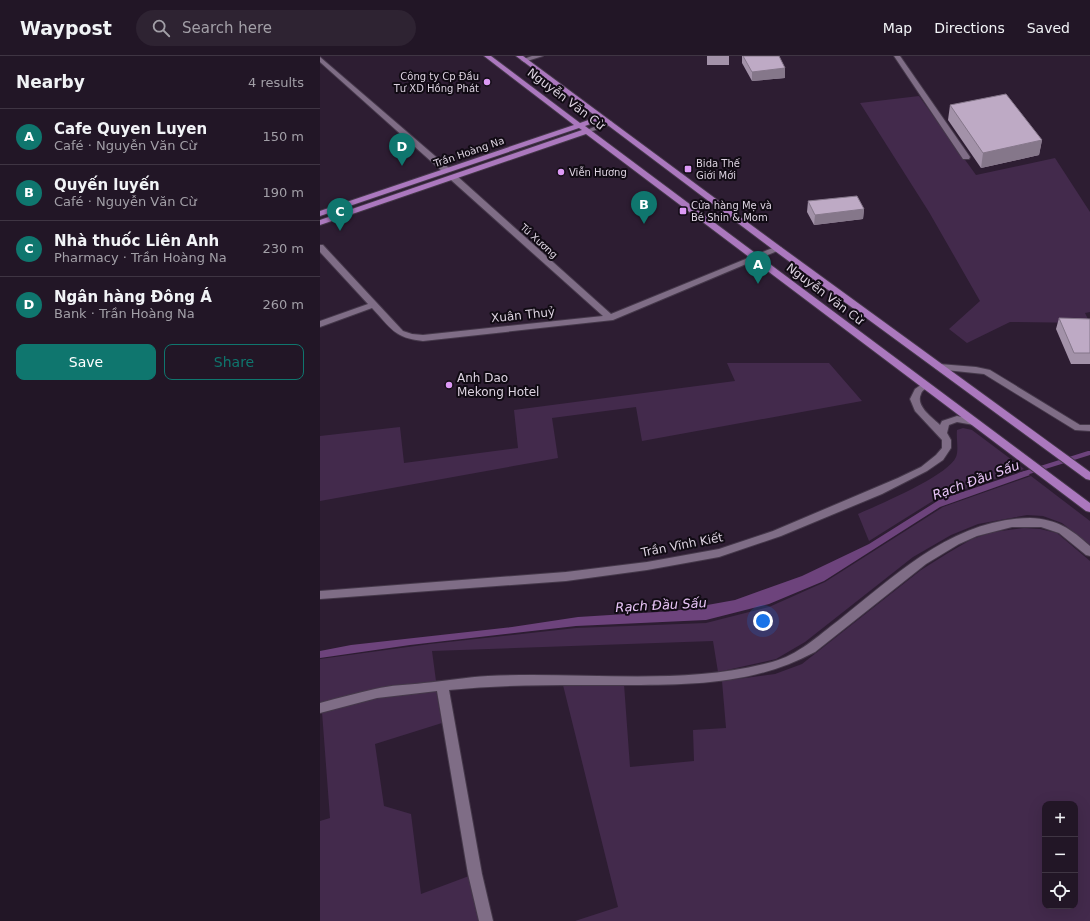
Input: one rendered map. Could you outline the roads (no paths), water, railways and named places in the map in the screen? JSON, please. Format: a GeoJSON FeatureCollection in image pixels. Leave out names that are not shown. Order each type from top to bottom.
{"type":"FeatureCollection","features":[{"type":"Feature","properties":{"kind":"main road","name":"Nguyễn Văn Cừ"},"geometry":{"type":"LineString","coordinates":[[487,56],[1090,508]]}},
{"type":"Feature","properties":{"kind":"main road","name":"Nguyễn Văn Cừ"},"geometry":{"type":"LineString","coordinates":[[521,58],[778,249],[1090,477]]}},
{"type":"Feature","properties":{"kind":"main road","name":"Trần Hoàng Na"},"geometry":{"type":"LineString","coordinates":[[320,214],[601,118]]}},
{"type":"Feature","properties":{"kind":"main road","name":"Trần Hoàng Na"},"geometry":{"type":"LineString","coordinates":[[320,223],[587,131]]}},
{"type":"Feature","properties":{"kind":"street"},"geometry":{"type":"LineString","coordinates":[[521,58],[540,56]]}},
{"type":"Feature","properties":{"kind":"street"},"geometry":{"type":"LineString","coordinates":[[897,56],[966,157]]}},
{"type":"Feature","properties":{"kind":"street"},"geometry":{"type":"LineString","coordinates":[[320,59],[446,170]]}},
{"type":"Feature","properties":{"kind":"street"},"geometry":{"type":"LineString","coordinates":[[587,131],[610,123]]}},
{"type":"Feature","properties":{"kind":"street","name":"Tú Xương"},"geometry":{"type":"LineString","coordinates":[[454,178],[610,318]]}},
{"type":"Feature","properties":{"kind":"street","name":"Xuân Thuỷ"},"geometry":{"type":"LineString","coordinates":[[320,247],[372,305],[400,333],[411,338],[610,318],[778,249]]}},
{"type":"Feature","properties":{"kind":"street"},"geometry":{"type":"LineString","coordinates":[[320,324],[372,305]]}},
{"type":"Feature","properties":{"kind":"street"},"geometry":{"type":"LineString","coordinates":[[940,366],[988,372],[1078,428],[1090,428]]}},
{"type":"Feature","properties":{"kind":"street"},"geometry":{"type":"LineString","coordinates":[[925,385],[918,389],[915,396],[919,411],[942,432],[945,423],[957,419],[974,422]]}},
{"type":"Feature","properties":{"kind":"street","name":"Trần Vĩnh Kiết"},"geometry":{"type":"LineString","coordinates":[[320,595],[551,579],[599,574],[720,553],[771,536],[862,499],[924,469],[940,457],[946,450],[946,440],[942,432]]}},
{"type":"Feature","properties":{"kind":"street"},"geometry":{"type":"LineString","coordinates":[[320,708],[377,693],[488,681],[690,680],[730,675],[774,666],[811,649],[915,565],[948,544],[972,532],[993,526],[1030,521],[1061,528],[1090,552]]}},
{"type":"Feature","properties":{"kind":"street"},"geometry":{"type":"LineString","coordinates":[[442,685],[475,874],[486,921]]}},
{"type":"Feature","properties":{"kind":"waterway","name":"Rạch Đầu Sấu"},"geometry":{"type":"LineString","coordinates":[[1020,475],[1090,453]]}},
{"type":"Feature","properties":{"kind":"place","name":"Công ty Cp Đầu Tư XD Hồng Phát"},"geometry":{"type":"Point","coordinates":[487,82]}},
{"type":"Feature","properties":{"kind":"place","name":"Ngân hàng Đông Á"},"geometry":{"type":"Point","coordinates":[402,166]}},
{"type":"Feature","properties":{"kind":"place","name":"Bida Thế Giới Mới"},"geometry":{"type":"Point","coordinates":[688,169]}},
{"type":"Feature","properties":{"kind":"place","name":"Viễn Hương"},"geometry":{"type":"Point","coordinates":[561,172]}},
{"type":"Feature","properties":{"kind":"place","name":"Cửa hàng Mẹ và Bé Shin & Mom"},"geometry":{"type":"Point","coordinates":[683,211]}},
{"type":"Feature","properties":{"kind":"place","name":"Quyến luyến"},"geometry":{"type":"Point","coordinates":[644,224]}},
{"type":"Feature","properties":{"kind":"place","name":"Nhà thuốc Liên Anh"},"geometry":{"type":"Point","coordinates":[340,231]}},
{"type":"Feature","properties":{"kind":"place","name":"Cafe Quyen Luyen"},"geometry":{"type":"Point","coordinates":[758,284]}},
{"type":"Feature","properties":{"kind":"place","name":"Anh Dao Mekong Hotel"},"geometry":{"type":"Point","coordinates":[449,385]}}]}
